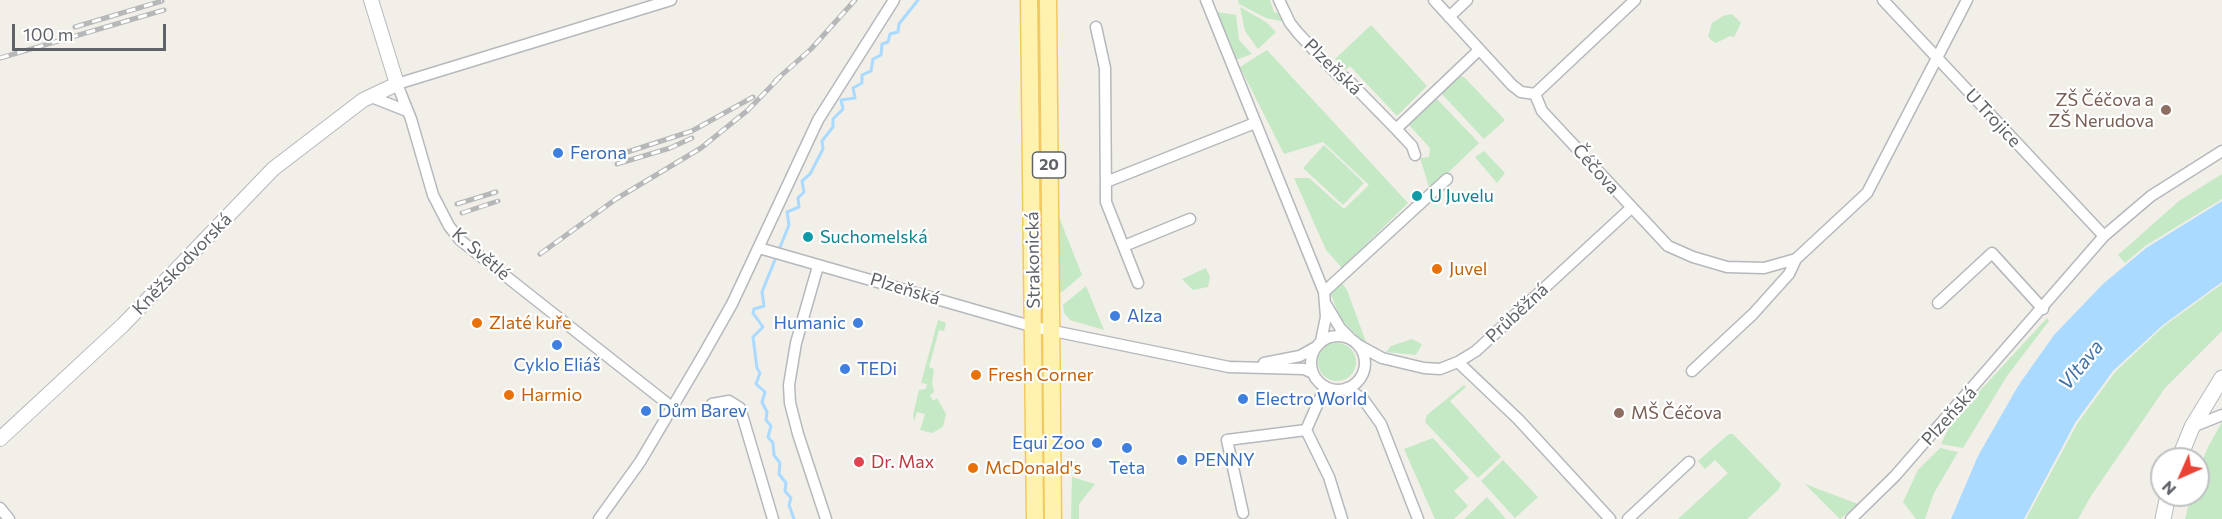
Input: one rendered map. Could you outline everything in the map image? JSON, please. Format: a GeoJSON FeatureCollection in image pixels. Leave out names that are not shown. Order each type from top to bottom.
{"type":"FeatureCollection","features":[{"type":"Feature","properties":{"kind":"main road","name":"Strakonická"},"geometry":{"type":"LineString","coordinates":[[1029,0],[1035,519]]}},
{"type":"Feature","properties":{"kind":"main road","name":"Strakonická"},"geometry":{"type":"LineString","coordinates":[[1048,0],[1053,519]]}},
{"type":"Feature","properties":{"kind":"main road"},"geometry":{"type":"LineString","coordinates":[[2184,447],[2192,427],[2222,378]]}},
{"type":"Feature","properties":{"kind":"street","name":"K. Světlé"},"geometry":{"type":"LineString","coordinates":[[371,0],[433,195],[448,226],[460,240],[673,408]]}},
{"type":"Feature","properties":{"kind":"street","name":"Kněžskodvorská"},"geometry":{"type":"LineString","coordinates":[[0,439],[123,325],[273,169],[369,96],[397,84],[671,0]]}},
{"type":"Feature","properties":{"kind":"street"},"geometry":{"type":"LineString","coordinates":[[1206,0],[1324,292],[1327,306],[1325,330],[1311,361],[1313,373]]}},
{"type":"Feature","properties":{"kind":"street","name":"Plzeňská"},"geometry":{"type":"LineString","coordinates":[[1279,0],[1290,23],[1305,41],[1396,129],[1412,146],[1414,155]]}},
{"type":"Feature","properties":{"kind":"street"},"geometry":{"type":"LineString","coordinates":[[1434,0],[1512,85],[1521,92],[1535,94],[1635,0]]}},
{"type":"Feature","properties":{"kind":"street"},"geometry":{"type":"LineString","coordinates":[[1449,17],[1467,0]]}},
{"type":"Feature","properties":{"kind":"street","name":"U Trojice"},"geometry":{"type":"LineString","coordinates":[[1883,0],[2104,236]]}},
{"type":"Feature","properties":{"kind":"street","name":"Čéčova"},"geometry":{"type":"LineString","coordinates":[[1692,371],[1767,298],[1789,274],[1796,259],[1867,193],[1967,0]]}},
{"type":"Feature","properties":{"kind":"street"},"geometry":{"type":"LineString","coordinates":[[599,519],[640,462],[673,408],[764,249],[818,120],[894,2]]}},
{"type":"Feature","properties":{"kind":"street"},"geometry":{"type":"LineString","coordinates":[[1096,27],[1105,68],[1106,202],[1138,283]]}},
{"type":"Feature","properties":{"kind":"street"},"geometry":{"type":"LineString","coordinates":[[1396,129],[1479,50]]}},
{"type":"Feature","properties":{"kind":"street","name":"Čéčova"},"geometry":{"type":"LineString","coordinates":[[1535,94],[1542,111],[1668,246],[1693,257],[1727,267],[1764,268],[1796,259]]}},
{"type":"Feature","properties":{"kind":"street"},"geometry":{"type":"LineString","coordinates":[[369,96],[407,111]]}},
{"type":"Feature","properties":{"kind":"street"},"geometry":{"type":"LineString","coordinates":[[1106,182],[1255,123]]}},
{"type":"Feature","properties":{"kind":"street","name":"Plzeňská"},"geometry":{"type":"LineString","coordinates":[[1851,519],[1896,476],[2104,236],[2151,196],[2222,151]]}},
{"type":"Feature","properties":{"kind":"street"},"geometry":{"type":"LineString","coordinates":[[1324,292],[1447,179]]}},
{"type":"Feature","properties":{"kind":"street","name":"Průběžná"},"geometry":{"type":"LineString","coordinates":[[1360,346],[1382,358],[1440,369],[1458,362],[1476,351],[1631,208]]}},
{"type":"Feature","properties":{"kind":"street"},"geometry":{"type":"LineString","coordinates":[[1124,246],[1190,219]]}},
{"type":"Feature","properties":{"kind":"street","name":"Plzeňská"},"geometry":{"type":"LineString","coordinates":[[764,249],[1034,327],[1052,330]]}},
{"type":"Feature","properties":{"kind":"street"},"geometry":{"type":"LineString","coordinates":[[1938,303],[1992,253],[2043,309]]}},
{"type":"Feature","properties":{"kind":"street"},"geometry":{"type":"LineString","coordinates":[[818,266],[796,343],[789,384],[790,403],[798,434],[826,519]]}},
{"type":"Feature","properties":{"kind":"street"},"geometry":{"type":"LineString","coordinates":[[1327,306],[1340,328],[1360,346],[1364,372],[1364,399]]}},
{"type":"Feature","properties":{"kind":"street"},"geometry":{"type":"LineString","coordinates":[[1052,330],[1229,367],[1304,369],[1313,373],[1325,387],[1336,390],[1347,388],[1382,358]]}},
{"type":"Feature","properties":{"kind":"street"},"geometry":{"type":"LineString","coordinates":[[1250,367],[1300,356],[1335,335],[1349,338]]}},
{"type":"Feature","properties":{"kind":"street"},"geometry":{"type":"LineString","coordinates":[[1458,362],[1518,419],[1610,519]]}},
{"type":"Feature","properties":{"kind":"street"},"geometry":{"type":"LineString","coordinates":[[1325,387],[1306,430],[1329,477],[1342,519]]}},
{"type":"Feature","properties":{"kind":"street"},"geometry":{"type":"LineString","coordinates":[[1347,388],[1364,399],[1381,424],[1418,519]]}},
{"type":"Feature","properties":{"kind":"street"},"geometry":{"type":"LineString","coordinates":[[712,404],[729,401],[740,408],[773,519]]}},
{"type":"Feature","properties":{"kind":"street"},"geometry":{"type":"LineString","coordinates":[[2192,427],[2222,414]]}},
{"type":"Feature","properties":{"kind":"street"},"geometry":{"type":"LineString","coordinates":[[1242,513],[1227,440],[1306,430]]}},
{"type":"Feature","properties":{"kind":"street"},"geometry":{"type":"LineString","coordinates":[[1628,519],[1689,462]]}},
{"type":"Feature","properties":{"kind":"street"},"geometry":{"type":"LineString","coordinates":[[0,508],[9,519]]}},
{"type":"Feature","properties":{"kind":"green space"},"geometry":{"type":"Polygon","coordinates":[[[1238,0],[1270,0],[1274,12],[1282,14],[1285,22],[1266,18],[1239,4],[1238,0]]]}},
{"type":"Feature","properties":{"kind":"green space"},"geometry":{"type":"Polygon","coordinates":[[[1240,7],[1266,22],[1276,32],[1258,49],[1245,31],[1240,7]]]}},
{"type":"Feature","properties":{"kind":"green space"},"geometry":{"type":"Polygon","coordinates":[[[1217,12],[1236,15],[1239,40],[1252,54],[1236,60],[1217,12]]]}},
{"type":"Feature","properties":{"kind":"green space"},"geometry":{"type":"Polygon","coordinates":[[[1732,14],[1741,23],[1734,37],[1730,36],[1716,43],[1711,40],[1708,36],[1712,23],[1723,16],[1732,14]]]}},
{"type":"Feature","properties":{"kind":"green space"},"geometry":{"type":"Polygon","coordinates":[[[1371,25],[1427,86],[1397,116],[1350,66],[1345,70],[1335,59],[1371,25]]]}},
{"type":"Feature","properties":{"kind":"green space"},"geometry":{"type":"Polygon","coordinates":[[[1267,50],[1408,203],[1342,268],[1326,250],[1294,178],[1309,178],[1344,209],[1369,185],[1323,142],[1284,154],[1240,67],[1267,50]]]}},
{"type":"Feature","properties":{"kind":"green space"},"geometry":{"type":"Polygon","coordinates":[[[1457,76],[1464,77],[1505,120],[1484,139],[1440,92],[1457,76]]]}},
{"type":"Feature","properties":{"kind":"green space"},"geometry":{"type":"Polygon","coordinates":[[[1436,98],[1479,143],[1430,190],[1420,158],[1429,157],[1430,148],[1409,125],[1436,98]]]}},
{"type":"Feature","properties":{"kind":"green space"},"geometry":{"type":"Polygon","coordinates":[[[1324,145],[1364,183],[1343,205],[1303,168],[1324,145]]]}},
{"type":"Feature","properties":{"kind":"green space"},"geometry":{"type":"Polygon","coordinates":[[[1484,151],[1505,173],[1497,183],[1475,157],[1484,151]]]}},
{"type":"Feature","properties":{"kind":"green space"},"geometry":{"type":"Polygon","coordinates":[[[2222,174],[2222,199],[2145,246],[2125,263],[2118,255],[2179,201],[2222,174]]]}},
{"type":"Feature","properties":{"kind":"green space"},"geometry":{"type":"Polygon","coordinates":[[[1057,212],[1082,275],[1062,292],[1058,292],[1057,212]]]}},
{"type":"Feature","properties":{"kind":"green space"},"geometry":{"type":"Polygon","coordinates":[[[1206,268],[1210,277],[1208,287],[1193,290],[1182,279],[1206,268]]]}},
{"type":"Feature","properties":{"kind":"green space"},"geometry":{"type":"Polygon","coordinates":[[[1341,282],[1347,290],[1366,342],[1380,351],[1368,347],[1340,318],[1330,292],[1341,282]]]}},
{"type":"Feature","properties":{"kind":"green space"},"geometry":{"type":"Polygon","coordinates":[[[2222,284],[2222,331],[2165,388],[2091,496],[2078,519],[2026,519],[2077,424],[2115,372],[2164,326],[2222,284]]]}},
{"type":"Feature","properties":{"kind":"green space"},"geometry":{"type":"Polygon","coordinates":[[[1086,286],[1104,330],[1070,320],[1064,313],[1063,305],[1086,286]]]}},
{"type":"Feature","properties":{"kind":"green space"},"geometry":{"type":"Polygon","coordinates":[[[2047,318],[2049,321],[2007,376],[1963,448],[1941,444],[1952,421],[2047,318]]]}},
{"type":"Feature","properties":{"kind":"green space"},"geometry":{"type":"Polygon","coordinates":[[[938,320],[946,323],[944,331],[939,330],[929,367],[934,369],[932,383],[934,392],[930,395],[933,401],[937,398],[946,414],[943,427],[932,433],[920,430],[925,414],[917,412],[914,421],[913,415],[919,390],[926,389],[927,384],[921,383],[938,320]]]}},
{"type":"Feature","properties":{"kind":"green space"},"geometry":{"type":"Polygon","coordinates":[[[1412,339],[1422,344],[1416,355],[1386,352],[1391,346],[1412,339]]]}},
{"type":"Feature","properties":{"kind":"green space"},"geometry":{"type":"Polygon","coordinates":[[[1337,343],[1351,348],[1356,362],[1351,376],[1337,381],[1323,376],[1318,362],[1323,348],[1337,343]]]}},
{"type":"Feature","properties":{"kind":"green space"},"geometry":{"type":"Polygon","coordinates":[[[1464,385],[1466,387],[1450,401],[1501,457],[1478,478],[1425,422],[1427,415],[1464,385]]]}},
{"type":"Feature","properties":{"kind":"green space"},"geometry":{"type":"Polygon","coordinates":[[[2222,422],[2222,519],[2185,519],[2188,507],[2210,507],[2210,447],[2208,447],[2222,422]]]}},
{"type":"Feature","properties":{"kind":"green space"},"geometry":{"type":"Polygon","coordinates":[[[1729,434],[1733,434],[1781,484],[1779,489],[1747,519],[1678,519],[1728,473],[1715,460],[1705,469],[1698,461],[1729,434]]]}},
{"type":"Feature","properties":{"kind":"green space"},"geometry":{"type":"Polygon","coordinates":[[[1433,438],[1469,478],[1454,491],[1468,506],[1454,519],[1435,519],[1404,449],[1433,438]]]}},
{"type":"Feature","properties":{"kind":"green space"},"geometry":{"type":"Polygon","coordinates":[[[1940,448],[1958,452],[1934,493],[1925,519],[1916,519],[1903,502],[1918,470],[1940,448]]]}},
{"type":"Feature","properties":{"kind":"green space"},"geometry":{"type":"Polygon","coordinates":[[[1503,460],[1538,497],[1515,518],[1481,481],[1503,460]]]}},
{"type":"Feature","properties":{"kind":"green space"},"geometry":{"type":"Polygon","coordinates":[[[1072,477],[1095,484],[1079,504],[1079,519],[1071,519],[1072,477]]]}},
{"type":"Feature","properties":{"kind":"green space"},"geometry":{"type":"Polygon","coordinates":[[[1805,484],[1858,504],[1840,519],[1805,484]]]}},
{"type":"Feature","properties":{"kind":"green space"},"geometry":{"type":"Polygon","coordinates":[[[1487,497],[1506,519],[1464,519],[1487,497]]]}},
{"type":"Feature","properties":{"kind":"water","name":"Vltava"},"geometry":{"type":"Polygon","coordinates":[[[2222,201],[2222,282],[2163,325],[2113,371],[2075,423],[2024,519],[1951,519],[1978,456],[2018,386],[2054,335],[2103,284],[2146,248],[2222,201]]]}},
{"type":"Feature","properties":{"kind":"waterway"},"geometry":{"type":"LineString","coordinates":[[794,519],[789,505],[791,498],[785,491],[786,483],[779,474],[780,463],[774,455],[773,443],[768,437],[771,426],[766,420],[767,412],[762,402],[765,392],[756,384],[760,373],[757,368],[753,337],[763,327],[753,313],[754,309],[764,306],[762,292],[789,225],[787,212],[799,207],[798,198],[804,192],[802,181],[810,174],[823,149],[822,141],[833,127],[833,119],[843,109],[841,100],[855,98],[853,88],[862,83],[862,75],[871,71],[873,59],[881,55],[882,44],[888,42],[890,34],[898,32],[899,24],[918,0]]}},
{"type":"Feature","properties":{"kind":"railway"},"geometry":{"type":"LineString","coordinates":[[775,81],[811,49],[855,0]]}},
{"type":"Feature","properties":{"kind":"railway"},"geometry":{"type":"LineString","coordinates":[[75,27],[162,1]]}},
{"type":"Feature","properties":{"kind":"railway"},"geometry":{"type":"LineString","coordinates":[[0,58],[164,10]]}},
{"type":"Feature","properties":{"kind":"railway"},"geometry":{"type":"LineString","coordinates":[[540,254],[616,199],[701,148],[748,110],[780,77]]}},
{"type":"Feature","properties":{"kind":"railway"},"geometry":{"type":"LineString","coordinates":[[615,156],[692,131],[753,97]]}},
{"type":"Feature","properties":{"kind":"railway"},"geometry":{"type":"LineString","coordinates":[[617,164],[670,148],[692,138]]}},
{"type":"Feature","properties":{"kind":"railway"},"geometry":{"type":"LineString","coordinates":[[457,204],[496,192]]}},
{"type":"Feature","properties":{"kind":"railway"},"geometry":{"type":"LineString","coordinates":[[462,213],[498,201]]}},
{"type":"Feature","properties":{"kind":"place","name":"ZŠ Čéčova a ZŠ Nerudova"},"geometry":{"type":"Point","coordinates":[2166,110]}},
{"type":"Feature","properties":{"kind":"place","name":"Ferona"},"geometry":{"type":"Point","coordinates":[558,153]}},
{"type":"Feature","properties":{"kind":"place","name":"U Juvelu"},"geometry":{"type":"Point","coordinates":[1417,196]}},
{"type":"Feature","properties":{"kind":"place","name":"Suchomelská"},"geometry":{"type":"Point","coordinates":[808,237]}},
{"type":"Feature","properties":{"kind":"place","name":"Juvel"},"geometry":{"type":"Point","coordinates":[1437,269]}},
{"type":"Feature","properties":{"kind":"place","name":"Alza"},"geometry":{"type":"Point","coordinates":[1115,316]}},
{"type":"Feature","properties":{"kind":"place","name":"Zlaté kuře"},"geometry":{"type":"Point","coordinates":[477,323]}},
{"type":"Feature","properties":{"kind":"place","name":"Humanic"},"geometry":{"type":"Point","coordinates":[858,323]}},
{"type":"Feature","properties":{"kind":"place","name":"Cyklo Eliáš"},"geometry":{"type":"Point","coordinates":[557,345]}},
{"type":"Feature","properties":{"kind":"place","name":"TEDi"},"geometry":{"type":"Point","coordinates":[845,369]}},
{"type":"Feature","properties":{"kind":"place","name":"Fresh Corner"},"geometry":{"type":"Point","coordinates":[976,375]}},
{"type":"Feature","properties":{"kind":"place","name":"Harmio"},"geometry":{"type":"Point","coordinates":[509,395]}},
{"type":"Feature","properties":{"kind":"place","name":"Electro World"},"geometry":{"type":"Point","coordinates":[1243,399]}},
{"type":"Feature","properties":{"kind":"place","name":"Dům Barev"},"geometry":{"type":"Point","coordinates":[646,411]}},
{"type":"Feature","properties":{"kind":"place","name":"MŠ Čéčova"},"geometry":{"type":"Point","coordinates":[1619,413]}},
{"type":"Feature","properties":{"kind":"place","name":"Equi Zoo"},"geometry":{"type":"Point","coordinates":[1097,443]}},
{"type":"Feature","properties":{"kind":"place","name":"Teta"},"geometry":{"type":"Point","coordinates":[1127,448]}},
{"type":"Feature","properties":{"kind":"place","name":"PENNY"},"geometry":{"type":"Point","coordinates":[1182,460]}},
{"type":"Feature","properties":{"kind":"place","name":"Dr. Max"},"geometry":{"type":"Point","coordinates":[859,462]}},
{"type":"Feature","properties":{"kind":"place","name":"McDonald's"},"geometry":{"type":"Point","coordinates":[973,468]}}]}
